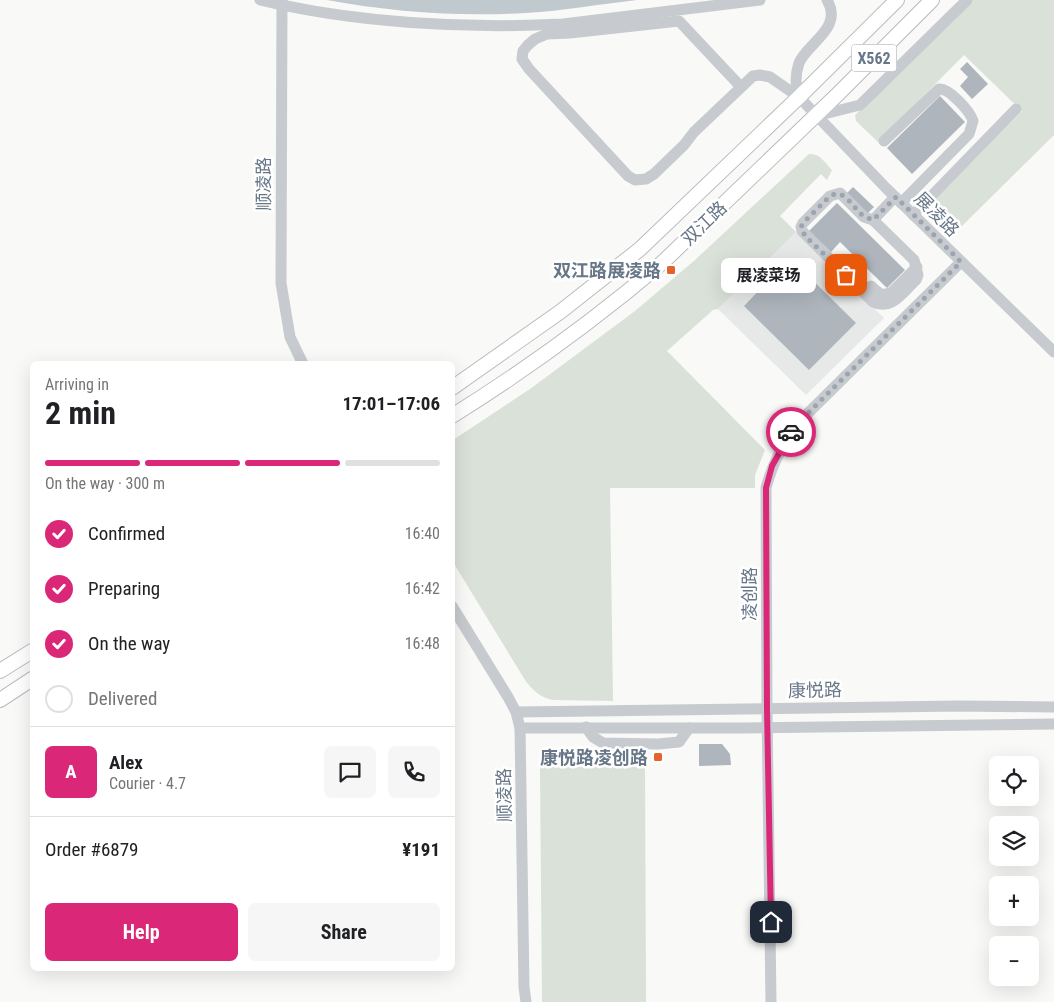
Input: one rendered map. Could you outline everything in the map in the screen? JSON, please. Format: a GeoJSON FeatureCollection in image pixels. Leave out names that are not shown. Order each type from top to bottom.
{"type":"FeatureCollection","features":[{"type":"Feature","properties":{"kind":"main road","name":"双江路"},"geometry":{"type":"LineString","coordinates":[[455,386],[468,379],[560,312],[640,249],[799,98],[897,0]]}},
{"type":"Feature","properties":{"kind":"main road","name":"双江路"},"geometry":{"type":"LineString","coordinates":[[455,414],[533,364],[664,262],[816,116],[932,0]]}},
{"type":"Feature","properties":{"kind":"main road"},"geometry":{"type":"LineString","coordinates":[[0,671],[30,652]]}},
{"type":"Feature","properties":{"kind":"main road"},"geometry":{"type":"LineString","coordinates":[[0,700],[30,681]]}},
{"type":"Feature","properties":{"kind":"street"},"geometry":{"type":"LineString","coordinates":[[260,0],[342,15],[435,24],[534,25],[563,24],[760,0]]}},
{"type":"Feature","properties":{"kind":"street"},"geometry":{"type":"LineString","coordinates":[[799,98],[795,86],[799,62],[824,33],[829,22],[831,12],[827,0]]}},
{"type":"Feature","properties":{"kind":"street"},"geometry":{"type":"LineString","coordinates":[[816,116],[860,105],[967,0]]}},
{"type":"Feature","properties":{"kind":"street","name":"顺凌路"},"geometry":{"type":"LineString","coordinates":[[282,3],[281,283],[290,337],[302,361]]}},
{"type":"Feature","properties":{"kind":"street"},"geometry":{"type":"LineString","coordinates":[[679,21],[741,87],[654,174],[646,179],[636,180],[628,176],[529,69],[522,59],[523,51],[535,39],[546,34],[570,34],[679,21]]}},
{"type":"Feature","properties":{"kind":"street","name":"展凌路"},"geometry":{"type":"LineString","coordinates":[[741,87],[753,76],[760,75],[770,77],[799,98],[898,200],[1054,352]]}},
{"type":"Feature","properties":{"kind":"street"},"geometry":{"type":"LineString","coordinates":[[873,220],[898,200],[969,134],[973,121],[968,111],[947,90],[939,89],[884,141]]}},
{"type":"Feature","properties":{"kind":"street"},"geometry":{"type":"LineString","coordinates":[[913,214],[1016,109]]}},
{"type":"Feature","properties":{"kind":"street"},"geometry":{"type":"LineString","coordinates":[[834,194],[844,196],[864,217],[873,220],[911,256],[917,267],[918,274],[916,280],[910,286],[891,303],[885,305],[873,302],[802,232],[801,227],[834,194]]}},
{"type":"Feature","properties":{"kind":"street","name":"凌创路"},"geometry":{"type":"LineString","coordinates":[[771,1002],[766,488],[772,466],[791,432],[803,418],[961,262]]}},
{"type":"Feature","properties":{"kind":"street"},"geometry":{"type":"LineString","coordinates":[[871,286],[879,294],[886,295],[892,292],[917,267]]}},
{"type":"Feature","properties":{"kind":"street","name":"顺凌路"},"geometry":{"type":"LineString","coordinates":[[455,611],[516,712],[520,728],[526,1002]]}},
{"type":"Feature","properties":{"kind":"street","name":"康悦路"},"geometry":{"type":"LineString","coordinates":[[516,712],[958,706],[1054,707]]}},
{"type":"Feature","properties":{"kind":"street","name":"康悦路"},"geometry":{"type":"LineString","coordinates":[[520,728],[767,728],[1054,724]]}},
{"type":"Feature","properties":{"kind":"street"},"geometry":{"type":"LineString","coordinates":[[586,727],[593,737],[603,743],[658,744],[679,742],[689,728]]}},
{"type":"Feature","properties":{"kind":"shaded area"},"geometry":{"type":"Polygon","coordinates":[[[327,0],[637,0],[540,12],[451,14],[376,8],[327,0]]]}},
{"type":"Feature","properties":{"kind":"shaded area"},"geometry":{"type":"Polygon","coordinates":[[[972,0],[1054,0],[1054,135],[960,228],[933,202],[1022,111],[964,55],[878,142],[856,121],[855,115],[972,0]]]}},
{"type":"Feature","properties":{"kind":"shaded area"},"geometry":{"type":"Polygon","coordinates":[[[809,154],[819,157],[832,170],[827,180],[821,174],[780,216],[796,232],[718,309],[713,310],[667,351],[765,450],[755,475],[755,488],[610,488],[613,701],[553,700],[544,697],[525,680],[455,565],[455,439],[530,389],[635,311],[695,260],[809,154]]]}},
{"type":"Feature","properties":{"kind":"shaded area"},"geometry":{"type":"Polygon","coordinates":[[[796,232],[884,318],[806,395],[718,309],[796,232]]]}},
{"type":"Feature","properties":{"kind":"shaded area"},"geometry":{"type":"Polygon","coordinates":[[[540,767],[645,767],[646,1002],[542,1002],[540,767]]]}},
{"type":"Feature","properties":{"kind":"building"},"geometry":{"type":"Polygon","coordinates":[[[967,62],[988,84],[972,99],[960,86],[968,77],[960,69],[967,62]]]}},
{"type":"Feature","properties":{"kind":"building"},"geometry":{"type":"Polygon","coordinates":[[[940,96],[965,122],[912,174],[887,148],[940,96]]]}},
{"type":"Feature","properties":{"kind":"building"},"geometry":{"type":"Polygon","coordinates":[[[853,187],[874,207],[867,214],[847,193],[853,187]]]}},
{"type":"Feature","properties":{"kind":"building"},"geometry":{"type":"Polygon","coordinates":[[[837,203],[905,270],[887,288],[840,242],[831,252],[809,231],[837,203]]]}},
{"type":"Feature","properties":{"kind":"building"},"geometry":{"type":"Polygon","coordinates":[[[790,258],[856,323],[809,370],[744,306],[790,258]]]}},
{"type":"Feature","properties":{"kind":"building"},"geometry":{"type":"Polygon","coordinates":[[[699,744],[722,744],[730,754],[731,765],[699,766],[699,744]]]}},
{"type":"Feature","properties":{"kind":"way so far"},"geometry":{"type":"LineString","coordinates":[[791,432],[961,262],[896,197],[873,220],[864,217],[844,196],[834,194],[801,227],[805,236],[846,275]]}},
{"type":"Feature","properties":{"kind":"place","name":"双江路展凌路"},"geometry":{"type":"Point","coordinates":[671,270]}},
{"type":"Feature","properties":{"kind":"place","name":"展凌菜场"},"geometry":{"type":"Point","coordinates":[846,275]}},
{"type":"Feature","properties":{"kind":"place","name":"康悦路凌创路"},"geometry":{"type":"Point","coordinates":[658,757]}},
{"type":"Feature","properties":{"kind":"route"},"geometry":{"type":"LineString","coordinates":[[771,922],[767,709],[766,488],[772,466],[791,432]]}}]}
